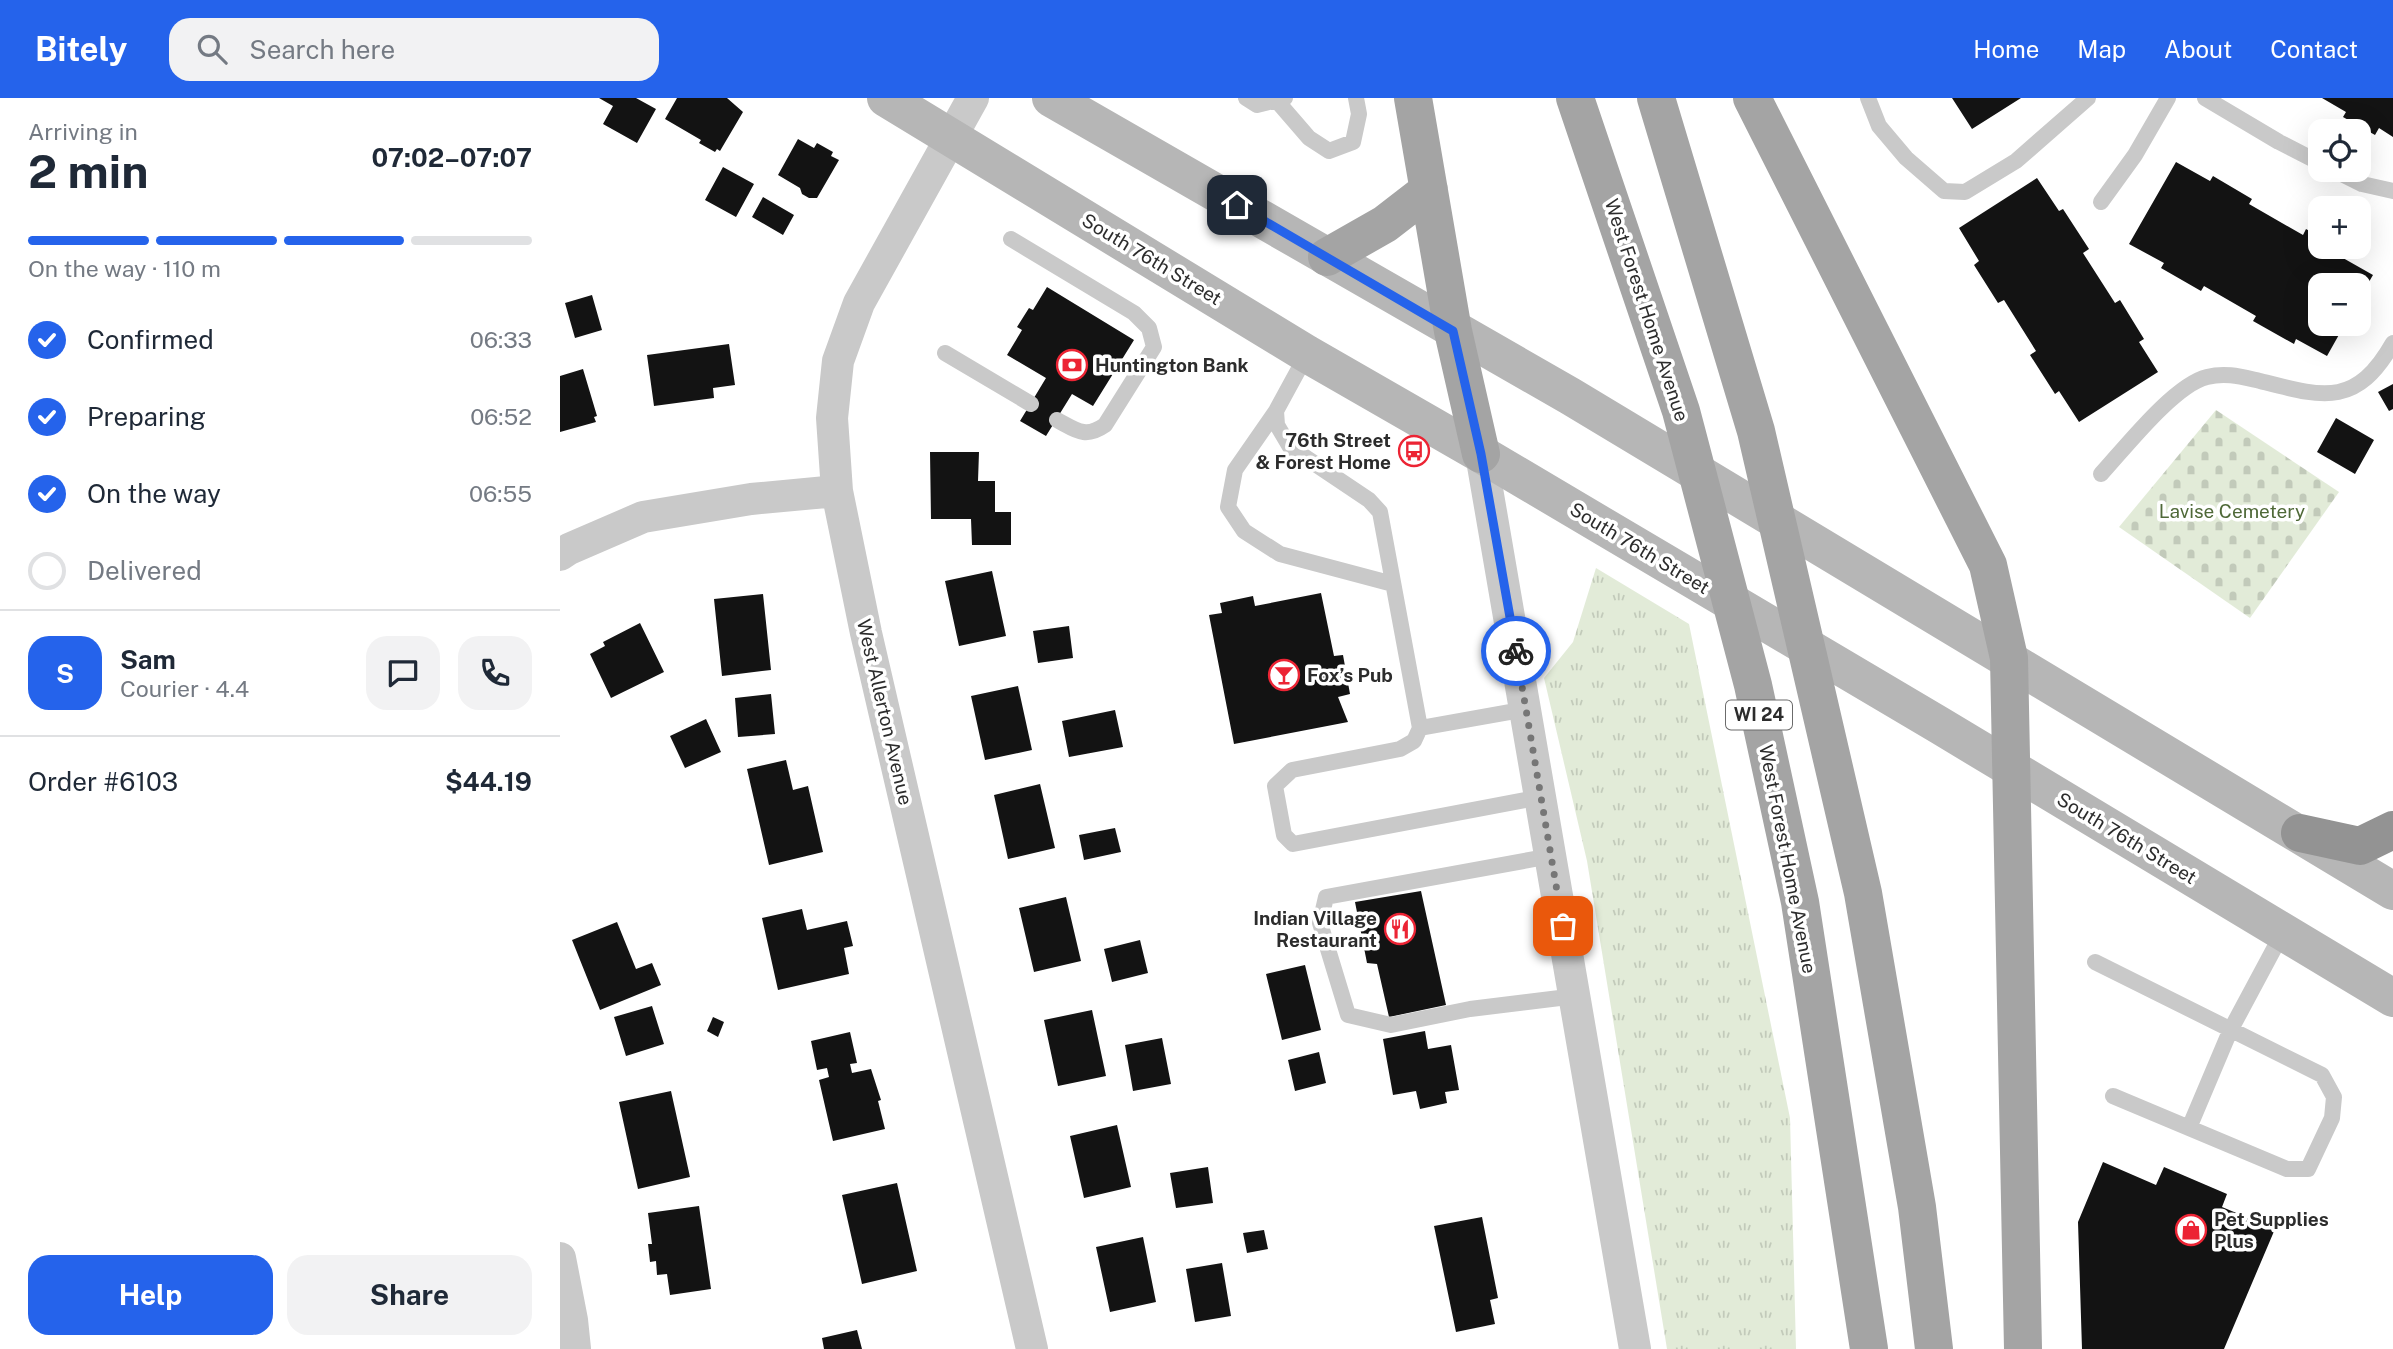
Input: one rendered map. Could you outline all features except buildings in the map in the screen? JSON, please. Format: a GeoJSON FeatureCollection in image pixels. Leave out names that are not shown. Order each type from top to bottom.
{"type":"FeatureCollection","features":[{"type":"Feature","properties":{"kind":"highway"},"geometry":{"type":"LineString","coordinates":[[2300,833],[2360,846],[2393,830]]}},
{"type":"Feature","properties":{"kind":"main road","name":"South 76th Street"},"geometry":{"type":"LineString","coordinates":[[886,98],[1307,354],[1602,525],[2393,998]]}},
{"type":"Feature","properties":{"kind":"main road"},"geometry":{"type":"LineString","coordinates":[[1051,98],[1570,396],[2393,891]]}},
{"type":"Feature","properties":{"kind":"main road"},"geometry":{"type":"LineString","coordinates":[[1413,98],[1453,331],[1481,454]]}},
{"type":"Feature","properties":{"kind":"main road","name":"West Forest Home Avenue"},"geometry":{"type":"LineString","coordinates":[[1575,98],[1681,411],[1752,685],[1800,902],[1870,1349]]}},
{"type":"Feature","properties":{"kind":"main road","name":"WI 24"},"geometry":{"type":"LineString","coordinates":[[1656,98],[1756,431],[1863,893],[1917,1207],[1934,1349]]}},
{"type":"Feature","properties":{"kind":"main road"},"geometry":{"type":"LineString","coordinates":[[1752,98],[1988,565],[2009,658],[2024,1349]]}},
{"type":"Feature","properties":{"kind":"main road"},"geometry":{"type":"LineString","coordinates":[[1327,257],[1385,224],[1429,190]]}},
{"type":"Feature","properties":{"kind":"street","name":"West Allerton Avenue"},"geometry":{"type":"LineString","coordinates":[[973,98],[859,303],[838,362],[832,418],[836,491],[869,646],[1032,1349]]}},
{"type":"Feature","properties":{"kind":"street"},"geometry":{"type":"LineString","coordinates":[[1481,454],[1635,1349]]}},
{"type":"Feature","properties":{"kind":"street"},"geometry":{"type":"LineString","coordinates":[[560,555],[643,517],[751,499],[836,491]]}},
{"type":"Feature","properties":{"kind":"street"},"geometry":{"type":"LineString","coordinates":[[560,1258],[575,1349]]}},
{"type":"Feature","properties":{"kind":"lane"},"geometry":{"type":"LineString","coordinates":[[1246,98],[1257,105],[1281,99],[1309,138],[1328,151],[1353,142],[1359,114],[1356,98]]}},
{"type":"Feature","properties":{"kind":"lane"},"geometry":{"type":"LineString","coordinates":[[1868,98],[1879,125],[1906,158],[1944,191],[1965,192],[2016,161],[2088,98]]}},
{"type":"Feature","properties":{"kind":"lane"},"geometry":{"type":"LineString","coordinates":[[2101,202],[2135,156],[2168,98]]}},
{"type":"Feature","properties":{"kind":"lane"},"geometry":{"type":"LineString","coordinates":[[2205,98],[2308,157]]}},
{"type":"Feature","properties":{"kind":"lane"},"geometry":{"type":"LineString","coordinates":[[2358,182],[2393,191]]}},
{"type":"Feature","properties":{"kind":"lane"},"geometry":{"type":"LineString","coordinates":[[1011,239],[1134,313],[1149,328],[1154,347],[1105,425],[1093,433],[1080,432],[1057,419]]}},
{"type":"Feature","properties":{"kind":"lane"},"geometry":{"type":"LineString","coordinates":[[2101,474],[2180,390],[2206,377],[2232,374],[2316,395],[2346,391],[2372,374],[2393,343]]}},
{"type":"Feature","properties":{"kind":"lane"},"geometry":{"type":"LineString","coordinates":[[945,353],[1031,404]]}},
{"type":"Feature","properties":{"kind":"lane"},"geometry":{"type":"LineString","coordinates":[[1307,354],[1276,411],[1235,470],[1228,507],[1244,531],[1280,554],[1393,584]]}},
{"type":"Feature","properties":{"kind":"lane"},"geometry":{"type":"LineString","coordinates":[[1276,411],[1277,425],[1290,447],[1369,500],[1380,512],[1420,728],[1414,741],[1400,749],[1292,770],[1282,777],[1275,786],[1284,835],[1293,844],[1541,797]]}},
{"type":"Feature","properties":{"kind":"lane"},"geometry":{"type":"LineString","coordinates":[[1420,728],[1526,709]]}},
{"type":"Feature","properties":{"kind":"lane"},"geometry":{"type":"LineString","coordinates":[[1551,856],[1326,897],[1320,923],[1348,1015],[1391,1025],[1469,1009],[1576,996]]}},
{"type":"Feature","properties":{"kind":"lane"},"geometry":{"type":"LineString","coordinates":[[2189,1128],[2230,1031],[2283,933]]}},
{"type":"Feature","properties":{"kind":"lane"},"geometry":{"type":"LineString","coordinates":[[2095,962],[2322,1075],[2334,1097],[2332,1118],[2308,1169],[2287,1169],[2113,1096]]}},
{"type":"Feature","properties":{"kind":"green space","name":"Lavise Cemetery"},"geometry":{"type":"Polygon","coordinates":[[[2216,410],[2339,492],[2250,618],[2119,527],[2216,410]]]}},
{"type":"Feature","properties":{"kind":"green space"},"geometry":{"type":"Polygon","coordinates":[[[1596,568],[1689,624],[1790,1118],[1796,1349],[1667,1349],[1587,861],[1544,678],[1573,642],[1596,568]]]}},
{"type":"Feature","properties":{"kind":"way so far"},"geometry":{"type":"LineString","coordinates":[[1516,651],[1563,926]]}},
{"type":"Feature","properties":{"kind":"place","name":"Huntington Bank"},"geometry":{"type":"Point","coordinates":[1072,365]}},
{"type":"Feature","properties":{"kind":"place","name":"76th Street & Forest Home"},"geometry":{"type":"Point","coordinates":[1414,451]}},
{"type":"Feature","properties":{"kind":"place","name":"Fox’s Pub"},"geometry":{"type":"Point","coordinates":[1284,675]}},
{"type":"Feature","properties":{"kind":"place","name":"Indian Village Restaurant"},"geometry":{"type":"Point","coordinates":[1400,929]}},
{"type":"Feature","properties":{"kind":"place","name":"Pet Supplies Plus"},"geometry":{"type":"Point","coordinates":[2191,1230]}},
{"type":"Feature","properties":{"kind":"route"},"geometry":{"type":"LineString","coordinates":[[1237,205],[1453,331],[1481,454],[1516,651]]}}]}
